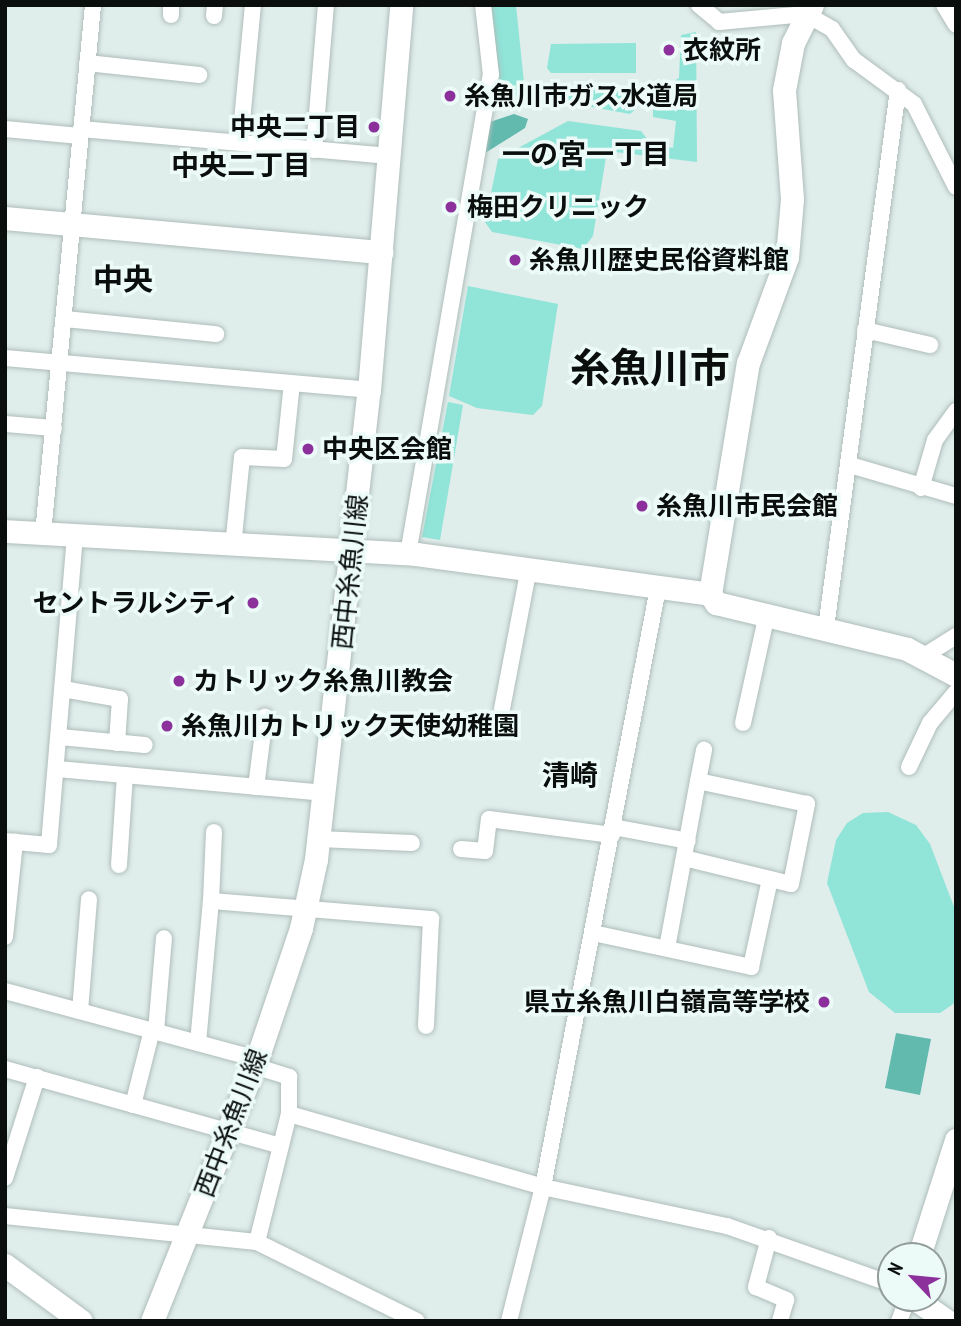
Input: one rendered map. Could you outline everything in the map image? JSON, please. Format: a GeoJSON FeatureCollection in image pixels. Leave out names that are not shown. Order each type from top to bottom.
{"type":"FeatureCollection","features":[{"type":"Feature","properties":{"kind":"street"},"geometry":{"type":"LineString","coordinates":[[43,534],[93,5]]}},
{"type":"Feature","properties":{"kind":"street"},"geometry":{"type":"LineString","coordinates":[[240,142],[253,5]]}},
{"type":"Feature","properties":{"kind":"street"},"geometry":{"type":"LineString","coordinates":[[314,150],[326,5]]}},
{"type":"Feature","properties":{"kind":"street","name":"西中糸魚川線"},"geometry":{"type":"LineString","coordinates":[[152,1321],[255,1063],[305,909],[319,839],[369,390],[401,5]]}},
{"type":"Feature","properties":{"kind":"street"},"geometry":{"type":"LineString","coordinates":[[408,554],[491,75],[483,5]]}},
{"type":"Feature","properties":{"kind":"street"},"geometry":{"type":"LineString","coordinates":[[699,5],[719,22],[809,10],[832,29],[866,70],[898,90],[914,104],[956,187]]}},
{"type":"Feature","properties":{"kind":"street"},"geometry":{"type":"LineString","coordinates":[[944,5],[956,25]]}},
{"type":"Feature","properties":{"kind":"street"},"geometry":{"type":"LineString","coordinates":[[809,10],[784,90],[792,199],[788,257],[748,363],[710,594],[716,603],[826,628],[924,656],[956,675]]}},
{"type":"Feature","properties":{"kind":"street"},"geometry":{"type":"LineString","coordinates":[[87,63],[199,75]]}},
{"type":"Feature","properties":{"kind":"street"},"geometry":{"type":"LineString","coordinates":[[826,628],[850,465],[865,330],[898,90]]}},
{"type":"Feature","properties":{"kind":"street"},"geometry":{"type":"LineString","coordinates":[[5,129],[240,142],[390,156]]}},
{"type":"Feature","properties":{"kind":"street"},"geometry":{"type":"LineString","coordinates":[[5,218],[380,252]]}},
{"type":"Feature","properties":{"kind":"street"},"geometry":{"type":"LineString","coordinates":[[65,319],[216,334]]}},
{"type":"Feature","properties":{"kind":"street"},"geometry":{"type":"LineString","coordinates":[[865,330],[930,345]]}},
{"type":"Feature","properties":{"kind":"street"},"geometry":{"type":"LineString","coordinates":[[5,358],[369,390]]}},
{"type":"Feature","properties":{"kind":"street"},"geometry":{"type":"LineString","coordinates":[[233,547],[242,457],[284,459],[292,383]]}},
{"type":"Feature","properties":{"kind":"street"},"geometry":{"type":"LineString","coordinates":[[921,488],[935,440],[956,411]]}},
{"type":"Feature","properties":{"kind":"street"},"geometry":{"type":"LineString","coordinates":[[5,424],[54,428]]}},
{"type":"Feature","properties":{"kind":"street"},"geometry":{"type":"LineString","coordinates":[[850,465],[921,488],[956,496]]}},
{"type":"Feature","properties":{"kind":"street"},"geometry":{"type":"LineString","coordinates":[[5,531],[75,538],[351,554],[408,554],[710,594]]}},
{"type":"Feature","properties":{"kind":"street"},"geometry":{"type":"LineString","coordinates":[[5,937],[10,842],[50,845],[75,538]]}},
{"type":"Feature","properties":{"kind":"street"},"geometry":{"type":"LineString","coordinates":[[502,709],[529,568]]}},
{"type":"Feature","properties":{"kind":"street"},"geometry":{"type":"LineString","coordinates":[[509,1321],[543,1187],[658,588]]}},
{"type":"Feature","properties":{"kind":"street"},"geometry":{"type":"LineString","coordinates":[[743,723],[767,614]]}},
{"type":"Feature","properties":{"kind":"street"},"geometry":{"type":"LineString","coordinates":[[924,656],[956,636]]}},
{"type":"Feature","properties":{"kind":"street"},"geometry":{"type":"LineString","coordinates":[[64,689],[120,699],[117,743]]}},
{"type":"Feature","properties":{"kind":"street"},"geometry":{"type":"LineString","coordinates":[[909,767],[930,723],[956,692]]}},
{"type":"Feature","properties":{"kind":"street"},"geometry":{"type":"LineString","coordinates":[[256,787],[265,717]]}},
{"type":"Feature","properties":{"kind":"street"},"geometry":{"type":"LineString","coordinates":[[60,737],[145,746]]}},
{"type":"Feature","properties":{"kind":"street"},"geometry":{"type":"LineString","coordinates":[[667,948],[704,750]]}},
{"type":"Feature","properties":{"kind":"street"},"geometry":{"type":"LineString","coordinates":[[57,769],[326,793]]}},
{"type":"Feature","properties":{"kind":"street"},"geometry":{"type":"LineString","coordinates":[[119,865],[125,775]]}},
{"type":"Feature","properties":{"kind":"street"},"geometry":{"type":"LineString","coordinates":[[684,858],[791,884],[807,804],[698,781]]}},
{"type":"Feature","properties":{"kind":"street"},"geometry":{"type":"LineString","coordinates":[[461,849],[485,851],[489,819],[688,841]]}},
{"type":"Feature","properties":{"kind":"street"},"geometry":{"type":"LineString","coordinates":[[198,1043],[211,901],[214,832]]}},
{"type":"Feature","properties":{"kind":"street"},"geometry":{"type":"LineString","coordinates":[[319,839],[412,843]]}},
{"type":"Feature","properties":{"kind":"street"},"geometry":{"type":"LineString","coordinates":[[593,933],[751,967],[770,879]]}},
{"type":"Feature","properties":{"kind":"street"},"geometry":{"type":"LineString","coordinates":[[80,1011],[89,899]]}},
{"type":"Feature","properties":{"kind":"street"},"geometry":{"type":"LineString","coordinates":[[211,901],[431,919],[426,1026]]}},
{"type":"Feature","properties":{"kind":"street"},"geometry":{"type":"LineString","coordinates":[[133,1105],[154,1030],[164,938]]}},
{"type":"Feature","properties":{"kind":"street"},"geometry":{"type":"LineString","coordinates":[[5,991],[198,1043],[289,1077],[289,1114],[257,1242]]}},
{"type":"Feature","properties":{"kind":"street"},"geometry":{"type":"LineString","coordinates":[[5,1069],[280,1146]]}},
{"type":"Feature","properties":{"kind":"street"},"geometry":{"type":"LineString","coordinates":[[5,1178],[37,1077]]}},
{"type":"Feature","properties":{"kind":"street"},"geometry":{"type":"LineString","coordinates":[[289,1114],[543,1187],[769,1238],[877,1279]]}},
{"type":"Feature","properties":{"kind":"street"},"geometry":{"type":"LineString","coordinates":[[923,1242],[956,1140]]}},
{"type":"Feature","properties":{"kind":"street"},"geometry":{"type":"LineString","coordinates":[[5,1216],[257,1242],[417,1321]]}},
{"type":"Feature","properties":{"kind":"street"},"geometry":{"type":"LineString","coordinates":[[769,1238],[756,1287],[786,1300],[780,1321]]}},
{"type":"Feature","properties":{"kind":"street"},"geometry":{"type":"LineString","coordinates":[[5,1265],[81,1321]]}},
{"type":"Feature","properties":{"kind":"shaded area"},"geometry":{"type":"Polygon","coordinates":[[[487,5],[516,5],[524,83],[636,92],[639,106],[630,114],[565,102],[492,106],[487,5]]]}},
{"type":"Feature","properties":{"kind":"shaded area"},"geometry":{"type":"Polygon","coordinates":[[[696,32],[697,162],[607,151],[593,236],[583,249],[492,232],[485,222],[498,159],[568,121],[641,131],[651,144],[673,148],[676,121],[653,117],[653,93],[679,78],[681,35],[696,32]]]}},
{"type":"Feature","properties":{"kind":"shaded area"},"geometry":{"type":"Polygon","coordinates":[[[636,43],[636,73],[551,73],[547,68],[551,44],[636,43]]]}},
{"type":"Feature","properties":{"kind":"shaded area"},"geometry":{"type":"Polygon","coordinates":[[[514,114],[528,119],[525,128],[485,153],[490,122],[514,114]]]}},
{"type":"Feature","properties":{"kind":"shaded area"},"geometry":{"type":"Polygon","coordinates":[[[468,286],[558,304],[542,406],[533,415],[477,408],[449,396],[468,286]]]}},
{"type":"Feature","properties":{"kind":"shaded area"},"geometry":{"type":"Polygon","coordinates":[[[448,402],[463,405],[440,540],[422,537],[448,402]]]}},
{"type":"Feature","properties":{"kind":"shaded area"},"geometry":{"type":"Polygon","coordinates":[[[888,812],[916,825],[930,844],[956,912],[956,1002],[940,1013],[895,1013],[869,992],[827,883],[836,840],[847,823],[863,813],[888,812]]]}},
{"type":"Feature","properties":{"kind":"shaded area"},"geometry":{"type":"Polygon","coordinates":[[[896,1033],[931,1039],[920,1095],[885,1088],[896,1033]]]}},
{"type":"Feature","properties":{"kind":"place","name":"衣紋所"},"geometry":{"type":"Point","coordinates":[669,50]}},
{"type":"Feature","properties":{"kind":"place","name":"糸魚川市ガス水道局"},"geometry":{"type":"Point","coordinates":[450,96]}},
{"type":"Feature","properties":{"kind":"place","name":"中央二丁目"},"geometry":{"type":"Point","coordinates":[374,127]}},
{"type":"Feature","properties":{"kind":"place","name":"梅田クリニック"},"geometry":{"type":"Point","coordinates":[451,207]}},
{"type":"Feature","properties":{"kind":"place","name":"糸魚川歴史民俗資料館"},"geometry":{"type":"Point","coordinates":[515,260]}},
{"type":"Feature","properties":{"kind":"place","name":"中央区会館"},"geometry":{"type":"Point","coordinates":[308,449]}},
{"type":"Feature","properties":{"kind":"place","name":"糸魚川市民会館"},"geometry":{"type":"Point","coordinates":[642,506]}},
{"type":"Feature","properties":{"kind":"place","name":"セントラルシティ"},"geometry":{"type":"Point","coordinates":[253,603]}},
{"type":"Feature","properties":{"kind":"place","name":"カトリック糸魚川教会"},"geometry":{"type":"Point","coordinates":[179,681]}},
{"type":"Feature","properties":{"kind":"place","name":"糸魚川カトリック天使幼稚園"},"geometry":{"type":"Point","coordinates":[167,726]}},
{"type":"Feature","properties":{"kind":"place","name":"県立糸魚川白嶺高等学校"},"geometry":{"type":"Point","coordinates":[824,1002]}},
{"type":"Feature","properties":{"kind":"district","name":"一の宮一丁目"},"geometry":{"type":"Point","coordinates":[586,154]}},
{"type":"Feature","properties":{"kind":"district","name":"中央二丁目"},"geometry":{"type":"Point","coordinates":[241,165]}},
{"type":"Feature","properties":{"kind":"district","name":"中央"},"geometry":{"type":"Point","coordinates":[123,279]}},
{"type":"Feature","properties":{"kind":"district","name":"糸魚川市"},"geometry":{"type":"Point","coordinates":[650,367]}},
{"type":"Feature","properties":{"kind":"district","name":"清崎"},"geometry":{"type":"Point","coordinates":[570,775]}}]}
